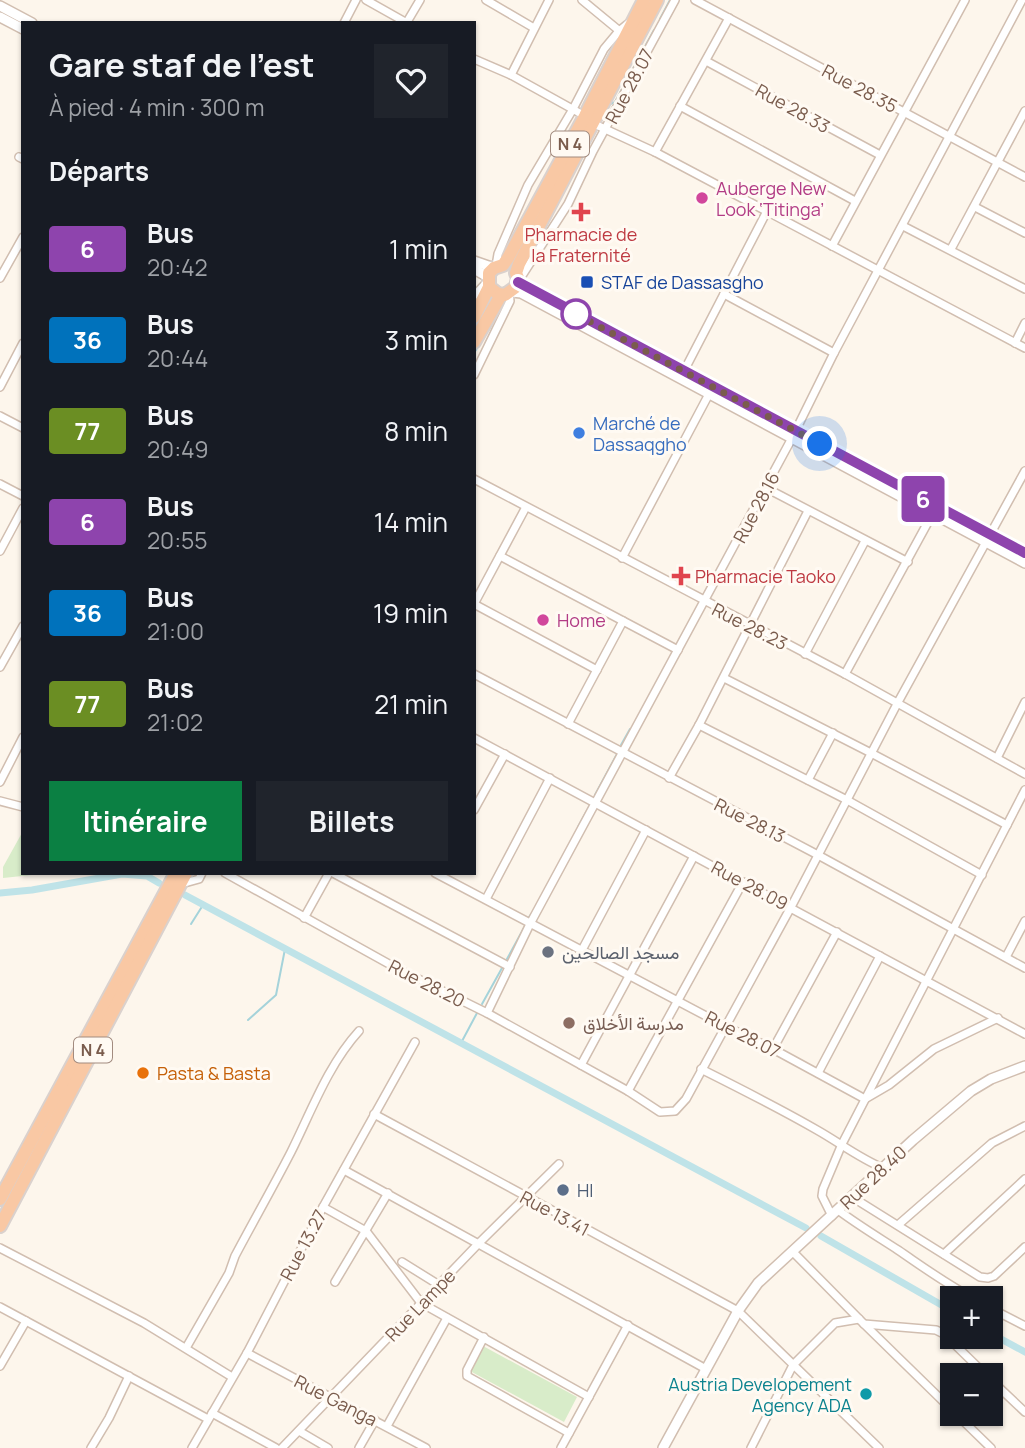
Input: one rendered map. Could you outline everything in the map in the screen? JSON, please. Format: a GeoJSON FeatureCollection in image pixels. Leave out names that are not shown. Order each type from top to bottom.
{"type":"FeatureCollection","features":[{"type":"Feature","properties":{"kind":"highway","name":"N 4"},"geometry":{"type":"LineString","coordinates":[[476,339],[512,285],[588,119],[622,33],[644,0]]}},
{"type":"Feature","properties":{"kind":"highway","name":"N 4"},"geometry":{"type":"LineString","coordinates":[[476,312],[493,274],[657,0]]}},
{"type":"Feature","properties":{"kind":"highway"},"geometry":{"type":"LineString","coordinates":[[493,274],[510,267],[512,285]]}},
{"type":"Feature","properties":{"kind":"highway"},"geometry":{"type":"LineString","coordinates":[[493,274],[512,285]]}},
{"type":"Feature","properties":{"kind":"highway","name":"N 4"},"geometry":{"type":"LineString","coordinates":[[0,1199],[181,877]]}},
{"type":"Feature","properties":{"kind":"highway","name":"N 4"},"geometry":{"type":"LineString","coordinates":[[0,1226],[181,877]]}},
{"type":"Feature","properties":{"kind":"street"},"geometry":{"type":"LineString","coordinates":[[345,21],[356,0]]}},
{"type":"Feature","properties":{"kind":"street"},"geometry":{"type":"LineString","coordinates":[[366,0],[403,21]]}},
{"type":"Feature","properties":{"kind":"street"},"geometry":{"type":"LineString","coordinates":[[408,21],[419,0]]}},
{"type":"Feature","properties":{"kind":"street"},"geometry":{"type":"LineString","coordinates":[[486,0],[534,28]]}},
{"type":"Feature","properties":{"kind":"street"},"geometry":{"type":"LineString","coordinates":[[511,75],[549,0]]}},
{"type":"Feature","properties":{"kind":"street"},"geometry":{"type":"LineString","coordinates":[[476,294],[493,274],[498,254],[528,185],[573,109],[604,49],[622,33],[582,0]]}},
{"type":"Feature","properties":{"kind":"street","name":"Rue 28.07"},"geometry":{"type":"LineString","coordinates":[[476,371],[510,301],[512,285],[523,274],[568,204],[675,0]]}},
{"type":"Feature","properties":{"kind":"street","name":"Rue 28.35"},"geometry":{"type":"LineString","coordinates":[[695,0],[1025,177]]}},
{"type":"Feature","properties":{"kind":"street"},"geometry":{"type":"LineString","coordinates":[[832,246],[965,0]]}},
{"type":"Feature","properties":{"kind":"street","name":"Rue 28.16"},"geometry":{"type":"LineString","coordinates":[[487,1013],[530,924],[766,488],[834,353],[1022,0]]}},
{"type":"Feature","properties":{"kind":"street"},"geometry":{"type":"LineString","coordinates":[[0,6],[28,21]]}},
{"type":"Feature","properties":{"kind":"street"},"geometry":{"type":"LineString","coordinates":[[0,17],[21,28]]}},
{"type":"Feature","properties":{"kind":"street"},"geometry":{"type":"LineString","coordinates":[[655,152],[729,18]]}},
{"type":"Feature","properties":{"kind":"street"},"geometry":{"type":"LineString","coordinates":[[476,60],[511,75],[605,130],[655,152],[1025,348]]}},
{"type":"Feature","properties":{"kind":"street","name":"Rue 28.33"},"geometry":{"type":"LineString","coordinates":[[706,61],[880,155]]}},
{"type":"Feature","properties":{"kind":"street"},"geometry":{"type":"LineString","coordinates":[[680,106],[855,201]]}},
{"type":"Feature","properties":{"kind":"street"},"geometry":{"type":"LineString","coordinates":[[951,249],[1024,115]]}},
{"type":"Feature","properties":{"kind":"street"},"geometry":{"type":"LineString","coordinates":[[975,207],[1025,233]]}},
{"type":"Feature","properties":{"kind":"street"},"geometry":{"type":"LineString","coordinates":[[684,371],[767,211]]}},
{"type":"Feature","properties":{"kind":"street"},"geometry":{"type":"LineString","coordinates":[[903,226],[1025,289]]}},
{"type":"Feature","properties":{"kind":"street"},"geometry":{"type":"LineString","coordinates":[[0,278],[21,241]]}},
{"type":"Feature","properties":{"kind":"street"},"geometry":{"type":"LineString","coordinates":[[476,262],[493,274]]}},
{"type":"Feature","properties":{"kind":"street"},"geometry":{"type":"LineString","coordinates":[[476,270],[493,274]]}},
{"type":"Feature","properties":{"kind":"street"},"geometry":{"type":"LineString","coordinates":[[512,285],[684,371],[933,513],[1025,553]]}},
{"type":"Feature","properties":{"kind":"street"},"geometry":{"type":"LineString","coordinates":[[512,285],[521,293],[709,394],[794,435],[989,539],[1025,563]]}},
{"type":"Feature","properties":{"kind":"street"},"geometry":{"type":"LineString","coordinates":[[724,294],[834,353]]}},
{"type":"Feature","properties":{"kind":"street"},"geometry":{"type":"LineString","coordinates":[[1015,343],[1025,323]]}},
{"type":"Feature","properties":{"kind":"street"},"geometry":{"type":"LineString","coordinates":[[0,387],[21,347]]}},
{"type":"Feature","properties":{"kind":"street"},"geometry":{"type":"LineString","coordinates":[[622,558],[709,394]]}},
{"type":"Feature","properties":{"kind":"street"},"geometry":{"type":"LineString","coordinates":[[0,416],[21,427]]}},
{"type":"Feature","properties":{"kind":"street"},"geometry":{"type":"LineString","coordinates":[[883,1168],[861,1158],[776,1106],[701,1069],[1025,471]]}},
{"type":"Feature","properties":{"kind":"street","name":"Rue 28.23"},"geometry":{"type":"LineString","coordinates":[[476,480],[845,674],[1025,774]]}},
{"type":"Feature","properties":{"kind":"street"},"geometry":{"type":"LineString","coordinates":[[0,484],[21,495]]}},
{"type":"Feature","properties":{"kind":"street"},"geometry":{"type":"LineString","coordinates":[[766,488],[908,562]]}},
{"type":"Feature","properties":{"kind":"street"},"geometry":{"type":"LineString","coordinates":[[476,600],[526,507]]}},
{"type":"Feature","properties":{"kind":"street"},"geometry":{"type":"LineString","coordinates":[[669,778],[724,678],[808,511]]}},
{"type":"Feature","properties":{"kind":"street"},"geometry":{"type":"LineString","coordinates":[[0,551],[21,512]]}},
{"type":"Feature","properties":{"kind":"street"},"geometry":{"type":"LineString","coordinates":[[845,674],[933,513]]}},
{"type":"Feature","properties":{"kind":"street"},"geometry":{"type":"LineString","coordinates":[[805,654],[865,541]]}},
{"type":"Feature","properties":{"kind":"street"},"geometry":{"type":"LineString","coordinates":[[500,556],[678,650]]}},
{"type":"Feature","properties":{"kind":"street"},"geometry":{"type":"LineString","coordinates":[[476,605],[597,670]]}},
{"type":"Feature","properties":{"kind":"street"},"geometry":{"type":"LineString","coordinates":[[568,723],[623,621]]}},
{"type":"Feature","properties":{"kind":"street"},"geometry":{"type":"LineString","coordinates":[[0,667],[2,657],[21,629]]}},
{"type":"Feature","properties":{"kind":"street","name":"Rue 28.13"},"geometry":{"type":"LineString","coordinates":[[476,675],[818,855],[1025,968]]}},
{"type":"Feature","properties":{"kind":"street"},"geometry":{"type":"LineString","coordinates":[[724,678],[1007,825]]}},
{"type":"Feature","properties":{"kind":"street"},"geometry":{"type":"LineString","coordinates":[[997,758],[1025,702]]}},
{"type":"Feature","properties":{"kind":"street"},"geometry":{"type":"LineString","coordinates":[[699,724],[847,800],[982,875]]}},
{"type":"Feature","properties":{"kind":"street"},"geometry":{"type":"LineString","coordinates":[[808,780],[833,733]]}},
{"type":"Feature","properties":{"kind":"street","name":"Rue 28.09"},"geometry":{"type":"LineString","coordinates":[[476,738],[1025,1034]]}},
{"type":"Feature","properties":{"kind":"street"},"geometry":{"type":"LineString","coordinates":[[0,782],[21,741]]}},
{"type":"Feature","properties":{"kind":"street"},"geometry":{"type":"LineString","coordinates":[[476,806],[505,754]]}},
{"type":"Feature","properties":{"kind":"street"},"geometry":{"type":"LineString","coordinates":[[486,899],[550,778]]}},
{"type":"Feature","properties":{"kind":"street"},"geometry":{"type":"LineString","coordinates":[[949,1286],[898,1250],[835,1213],[822,1196],[823,1189],[842,1144],[1025,790]]}},
{"type":"Feature","properties":{"kind":"street"},"geometry":{"type":"LineString","coordinates":[[0,801],[21,806]]}},
{"type":"Feature","properties":{"kind":"street"},"geometry":{"type":"LineString","coordinates":[[582,950],[646,830]]}},
{"type":"Feature","properties":{"kind":"street"},"geometry":{"type":"LineString","coordinates":[[581,1065],[694,856]]}},
{"type":"Feature","properties":{"kind":"street"},"geometry":{"type":"LineString","coordinates":[[181,877],[199,879],[201,875]]}},
{"type":"Feature","properties":{"kind":"street","name":"Rue 28.20"},"geometry":{"type":"LineString","coordinates":[[229,875],[398,969],[487,1013],[628,1091],[660,1112],[675,1111],[686,1099],[701,1069]]}},
{"type":"Feature","properties":{"kind":"street"},"geometry":{"type":"LineString","coordinates":[[304,918],[330,875]]}},
{"type":"Feature","properties":{"kind":"street"},"geometry":{"type":"LineString","coordinates":[[335,875],[510,967]]}},
{"type":"Feature","properties":{"kind":"street","name":"Rue 28.07"},"geometry":{"type":"LineString","coordinates":[[440,875],[865,1099]]}},
{"type":"Feature","properties":{"kind":"street"},"geometry":{"type":"LineString","coordinates":[[628,1091],[743,882]]}},
{"type":"Feature","properties":{"kind":"street"},"geometry":{"type":"LineString","coordinates":[[1006,957],[1025,921]]}},
{"type":"Feature","properties":{"kind":"street"},"geometry":{"type":"LineString","coordinates":[[773,1049],[837,932]]}},
{"type":"Feature","properties":{"kind":"street"},"geometry":{"type":"LineString","coordinates":[[818,1073],[880,956]]}},
{"type":"Feature","properties":{"kind":"street"},"geometry":{"type":"LineString","coordinates":[[865,1099],[877,1094],[934,1049],[998,1018]]}},
{"type":"Feature","properties":{"kind":"street"},"geometry":{"type":"LineString","coordinates":[[186,1348],[229,1273],[235,1256],[346,1045],[359,1031]]}},
{"type":"Feature","properties":{"kind":"street","name":"Rue 13.27"},"geometry":{"type":"LineString","coordinates":[[192,1448],[247,1353],[323,1207],[415,1042]]}},
{"type":"Feature","properties":{"kind":"street","name":"Rue 28.40"},"geometry":{"type":"LineString","coordinates":[[663,1448],[738,1311],[758,1283],[971,1091],[991,1079],[1025,1066]]}},
{"type":"Feature","properties":{"kind":"street","name":"Rue 13.41"},"geometry":{"type":"LineString","coordinates":[[374,1114],[738,1311],[879,1448]]}},
{"type":"Feature","properties":{"kind":"street"},"geometry":{"type":"LineString","coordinates":[[898,1225],[992,1143],[1025,1126]]}},
{"type":"Feature","properties":{"kind":"street","name":"Rue Lampe"},"geometry":{"type":"LineString","coordinates":[[282,1448],[479,1243],[559,1164]]}},
{"type":"Feature","properties":{"kind":"street"},"geometry":{"type":"LineString","coordinates":[[344,1170],[706,1368]]}},
{"type":"Feature","properties":{"kind":"street"},"geometry":{"type":"LineString","coordinates":[[944,1254],[1025,1179]]}},
{"type":"Feature","properties":{"kind":"street"},"geometry":{"type":"LineString","coordinates":[[335,1282],[388,1193]]}},
{"type":"Feature","properties":{"kind":"street"},"geometry":{"type":"LineString","coordinates":[[852,1197],[980,1277],[988,1279],[994,1276],[1025,1247]]}},
{"type":"Feature","properties":{"kind":"street"},"geometry":{"type":"LineString","coordinates":[[323,1207],[366,1231],[421,1303],[589,1397]]}},
{"type":"Feature","properties":{"kind":"street"},"geometry":{"type":"LineString","coordinates":[[0,1248],[82,1289],[232,1377]]}},
{"type":"Feature","properties":{"kind":"street"},"geometry":{"type":"LineString","coordinates":[[793,1252],[940,1398]]}},
{"type":"Feature","properties":{"kind":"street"},"geometry":{"type":"LineString","coordinates":[[402,1262],[439,1285]]}},
{"type":"Feature","properties":{"kind":"street"},"geometry":{"type":"LineString","coordinates":[[0,1307],[129,1376],[276,1448]]}},
{"type":"Feature","properties":{"kind":"street"},"geometry":{"type":"LineString","coordinates":[[1003,1315],[1025,1326]]}},
{"type":"Feature","properties":{"kind":"street"},"geometry":{"type":"LineString","coordinates":[[387,1426],[447,1318]]}},
{"type":"Feature","properties":{"kind":"street"},"geometry":{"type":"LineString","coordinates":[[0,1367],[26,1321]]}},
{"type":"Feature","properties":{"kind":"street"},"geometry":{"type":"LineString","coordinates":[[761,1448],[752,1445],[793,1365],[835,1323],[862,1321],[936,1330],[944,1334],[974,1363]]}},
{"type":"Feature","properties":{"kind":"street"},"geometry":{"type":"LineString","coordinates":[[561,1448],[628,1325]]}},
{"type":"Feature","properties":{"kind":"street"},"geometry":{"type":"LineString","coordinates":[[484,1338],[467,1370],[467,1376],[569,1433]]}},
{"type":"Feature","properties":{"kind":"street","name":"Rue Ganga"},"geometry":{"type":"LineString","coordinates":[[247,1353],[426,1448]]}},
{"type":"Feature","properties":{"kind":"street"},"geometry":{"type":"LineString","coordinates":[[91,1448],[129,1376]]}},
{"type":"Feature","properties":{"kind":"street"},"geometry":{"type":"LineString","coordinates":[[1003,1391],[1025,1412]]}},
{"type":"Feature","properties":{"kind":"street"},"geometry":{"type":"LineString","coordinates":[[359,1448],[375,1420]]}},
{"type":"Feature","properties":{"kind":"street"},"geometry":{"type":"LineString","coordinates":[[968,1426],[991,1448]]}},
{"type":"Feature","properties":{"kind":"street"},"geometry":{"type":"LineString","coordinates":[[299,1431],[328,1448]]}},
{"type":"Feature","properties":{"kind":"green space"},"geometry":{"type":"Polygon","coordinates":[[[21,835],[21,875],[32,875],[3,878],[3,867],[21,835]]]}},
{"type":"Feature","properties":{"kind":"green space"},"geometry":{"type":"Polygon","coordinates":[[[483,1346],[577,1397],[564,1422],[470,1371],[483,1346]]]}},
{"type":"Feature","properties":{"kind":"waterway"},"geometry":{"type":"LineString","coordinates":[[660,19],[670,0]]}},
{"type":"Feature","properties":{"kind":"waterway"},"geometry":{"type":"LineString","coordinates":[[608,105],[615,102],[654,30]]}},
{"type":"Feature","properties":{"kind":"waterway"},"geometry":{"type":"LineString","coordinates":[[488,331],[498,314]]}},
{"type":"Feature","properties":{"kind":"waterway"},"geometry":{"type":"LineString","coordinates":[[476,350],[479,345]]}},
{"type":"Feature","properties":{"kind":"waterway"},"geometry":{"type":"LineString","coordinates":[[621,745],[630,729]]}},
{"type":"Feature","properties":{"kind":"waterway"},"geometry":{"type":"LineString","coordinates":[[595,795],[617,754]]}},
{"type":"Feature","properties":{"kind":"waterway"},"geometry":{"type":"LineString","coordinates":[[578,827],[590,805]]}},
{"type":"Feature","properties":{"kind":"waterway"},"geometry":{"type":"LineString","coordinates":[[0,893],[116,875]]}},
{"type":"Feature","properties":{"kind":"waterway"},"geometry":{"type":"LineString","coordinates":[[134,875],[147,876],[159,883]]}},
{"type":"Feature","properties":{"kind":"waterway"},"geometry":{"type":"LineString","coordinates":[[185,895],[806,1228]]}},
{"type":"Feature","properties":{"kind":"waterway"},"geometry":{"type":"LineString","coordinates":[[191,924],[203,905]]}},
{"type":"Feature","properties":{"kind":"waterway"},"geometry":{"type":"LineString","coordinates":[[529,917],[532,913]]}},
{"type":"Feature","properties":{"kind":"waterway"},"geometry":{"type":"LineString","coordinates":[[507,959],[525,926]]}},
{"type":"Feature","properties":{"kind":"waterway"},"geometry":{"type":"LineString","coordinates":[[248,1020],[276,995],[285,949]]}},
{"type":"Feature","properties":{"kind":"waterway"},"geometry":{"type":"LineString","coordinates":[[482,1004],[502,968]]}},
{"type":"Feature","properties":{"kind":"waterway"},"geometry":{"type":"LineString","coordinates":[[461,1043],[477,1013]]}},
{"type":"Feature","properties":{"kind":"waterway"},"geometry":{"type":"LineString","coordinates":[[821,1236],[940,1304]]}},
{"type":"Feature","properties":{"kind":"waterway"},"geometry":{"type":"LineString","coordinates":[[1003,1340],[1025,1352]]}},
{"type":"Feature","properties":{"kind":"bus line","name":"6"},"geometry":{"type":"LineString","coordinates":[[518,282],[1025,553]]}},
{"type":"Feature","properties":{"kind":"place","name":"Auberge New Look ‘Titinga’"},"geometry":{"type":"Point","coordinates":[702,198]}},
{"type":"Feature","properties":{"kind":"place","name":"Pharmacie de la Fraternité"},"geometry":{"type":"Point","coordinates":[581,212]}},
{"type":"Feature","properties":{"kind":"place","name":"STAF de Dassasgho"},"geometry":{"type":"Point","coordinates":[587,282]}},
{"type":"Feature","properties":{"kind":"place","name":"Marché de Dassaqgho"},"geometry":{"type":"Point","coordinates":[579,433]}},
{"type":"Feature","properties":{"kind":"place","name":"Pharmacie Taoko"},"geometry":{"type":"Point","coordinates":[681,576]}},
{"type":"Feature","properties":{"kind":"place","name":"Home"},"geometry":{"type":"Point","coordinates":[543,620]}},
{"type":"Feature","properties":{"kind":"place","name":"مسجد الصالحين"},"geometry":{"type":"Point","coordinates":[548,952]}},
{"type":"Feature","properties":{"kind":"place","name":"مدرسة الأخلاق"},"geometry":{"type":"Point","coordinates":[569,1023]}},
{"type":"Feature","properties":{"kind":"place","name":"Pasta & Basta"},"geometry":{"type":"Point","coordinates":[143,1073]}},
{"type":"Feature","properties":{"kind":"place","name":"HI"},"geometry":{"type":"Point","coordinates":[563,1190]}},
{"type":"Feature","properties":{"kind":"place","name":"Austria Developement Agency ADA"},"geometry":{"type":"Point","coordinates":[866,1394]}},
{"type":"Feature","properties":{"kind":"route"},"geometry":{"type":"LineString","coordinates":[[576,314],[572,312],[820,444]]}}]}
